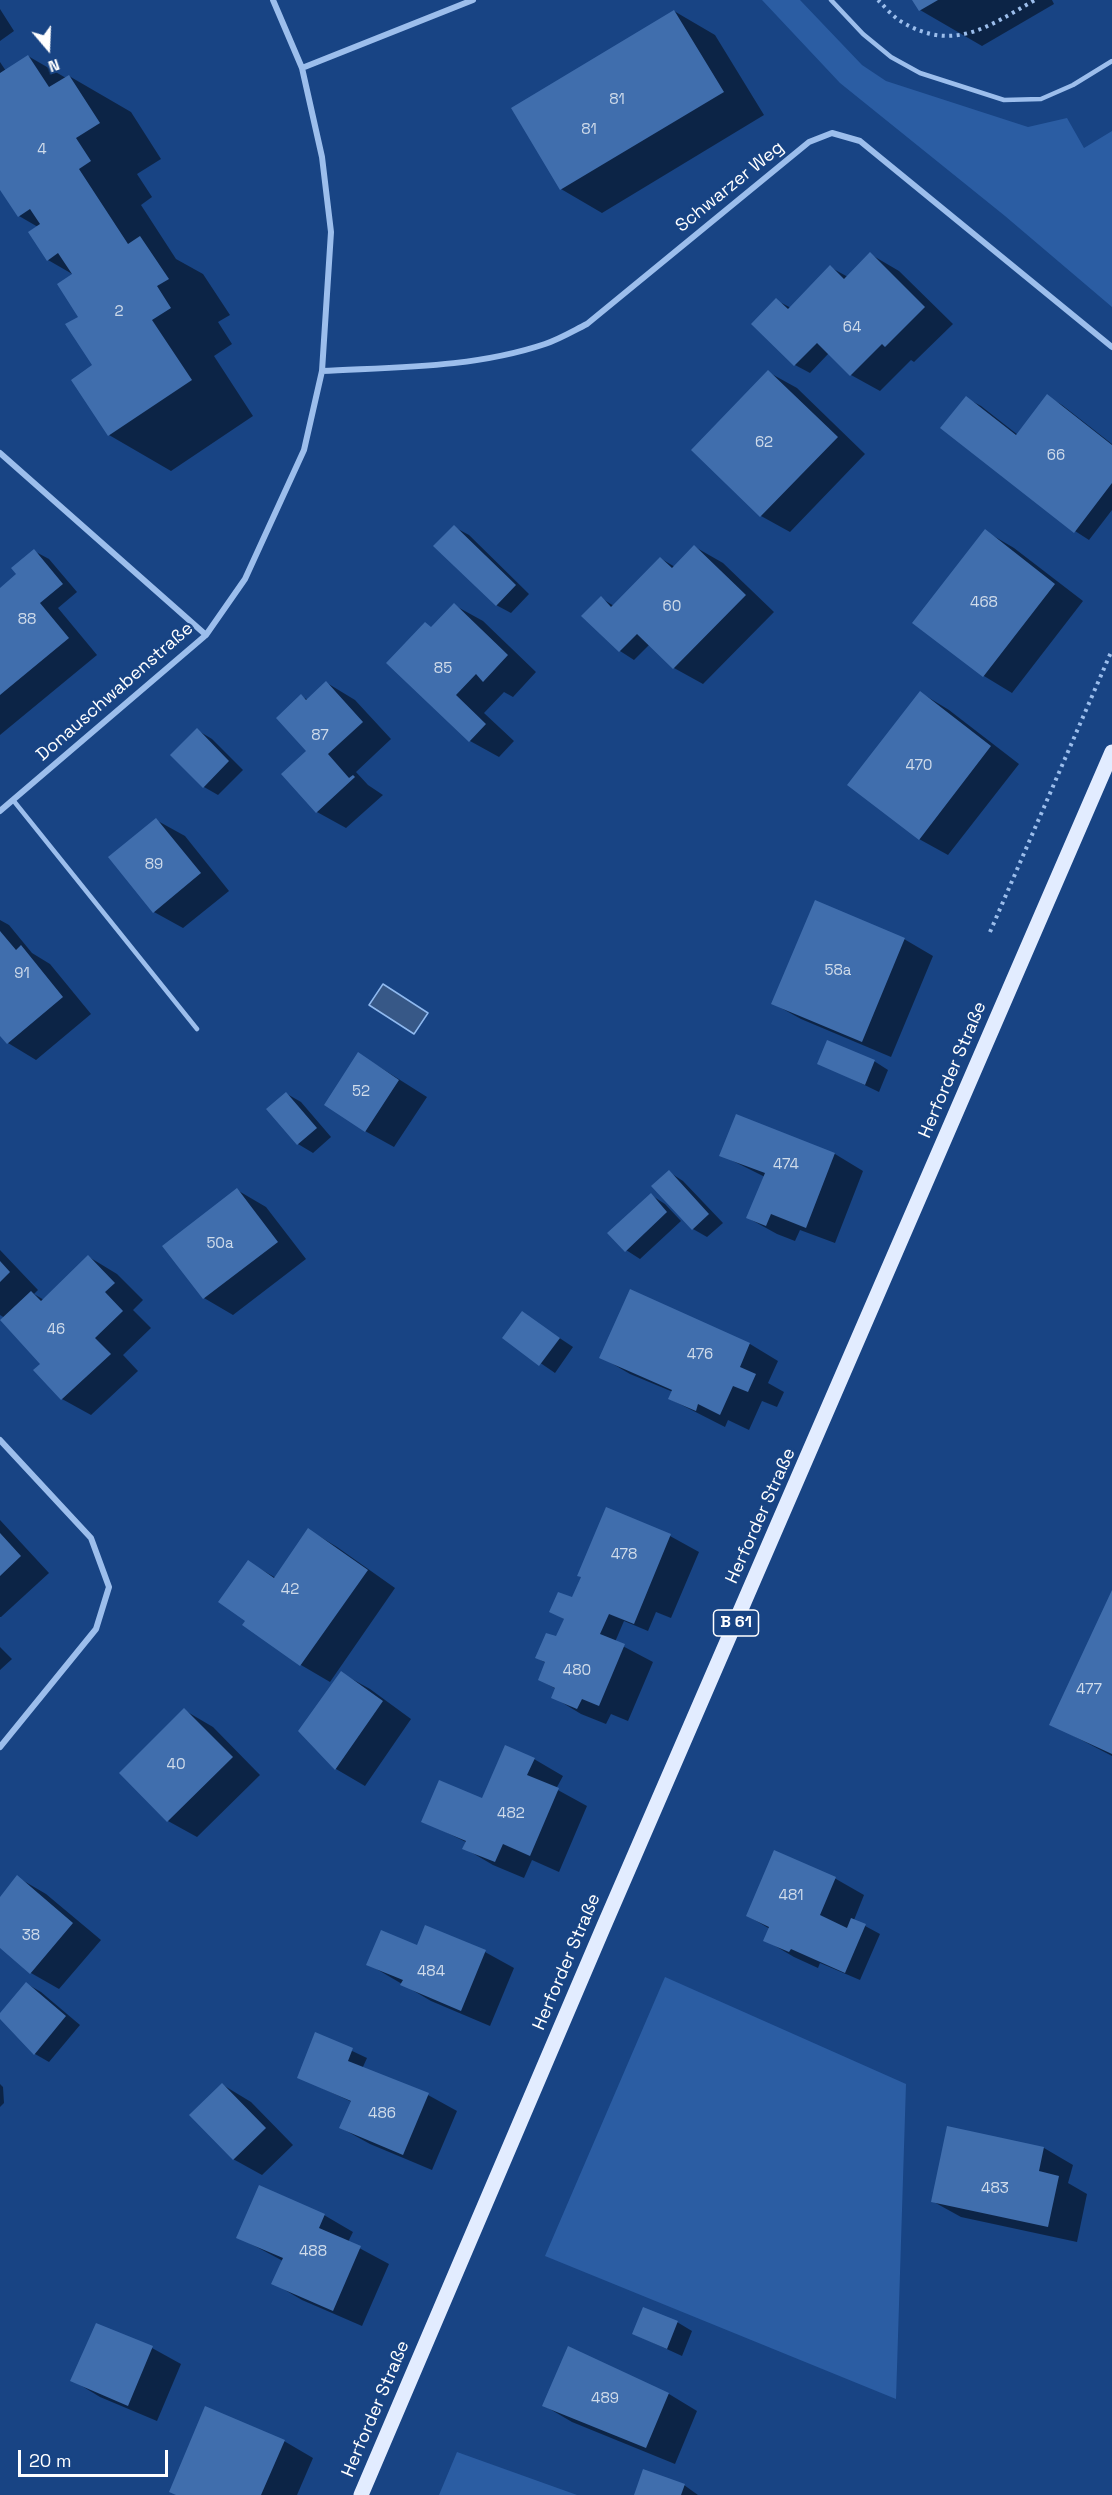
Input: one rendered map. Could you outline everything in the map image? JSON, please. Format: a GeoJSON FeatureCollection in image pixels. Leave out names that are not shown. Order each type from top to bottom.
{"type":"FeatureCollection","features":[{"type":"Feature","properties":{"kind":"main road","name":"Herforder Straße"},"geometry":{"type":"LineString","coordinates":[[361,2495],[608,1917],[1112,752]]}},
{"type":"Feature","properties":{"kind":"street","name":"Donauschwabenstraße"},"geometry":{"type":"LineString","coordinates":[[0,811],[206,636],[245,579],[304,450],[322,371],[331,232],[322,157],[302,68],[273,0]]}},
{"type":"Feature","properties":{"kind":"street"},"geometry":{"type":"LineString","coordinates":[[302,68],[473,0]]}},
{"type":"Feature","properties":{"kind":"street","name":"Schwarzer Weg"},"geometry":{"type":"LineString","coordinates":[[322,371],[445,364],[504,355],[547,343],[587,324],[809,142],[832,133],[860,141],[1112,347]]}},
{"type":"Feature","properties":{"kind":"street"},"geometry":{"type":"LineString","coordinates":[[0,453],[206,636]]}},
{"type":"Feature","properties":{"kind":"street"},"geometry":{"type":"LineString","coordinates":[[0,1440],[91,1538],[109,1587],[96,1629],[0,1747]]}},
{"type":"Feature","properties":{"kind":"lane"},"geometry":{"type":"LineString","coordinates":[[831,0],[863,34],[891,57],[920,73],[1004,100],[1041,99],[1073,85],[1112,62]]}},
{"type":"Feature","properties":{"kind":"lane"},"geometry":{"type":"LineString","coordinates":[[13,800],[197,1029]]}},
{"type":"Feature","properties":{"kind":"path"},"geometry":{"type":"LineString","coordinates":[[878,0],[900,21],[928,35],[956,37],[989,26],[1035,0]]}},
{"type":"Feature","properties":{"kind":"path"},"geometry":{"type":"LineString","coordinates":[[990,932],[1112,650]]}},
{"type":"Feature","properties":{"kind":"shaded area"},"geometry":{"type":"Polygon","coordinates":[[[762,0],[800,0],[862,65],[886,81],[1028,127],[1067,118],[1084,148],[1112,131],[1112,307],[1005,216],[840,83],[762,0]]]}},
{"type":"Feature","properties":{"kind":"shaded area"},"geometry":{"type":"Polygon","coordinates":[[[383,984],[428,1013],[414,1034],[369,1005],[383,984]]]}},
{"type":"Feature","properties":{"kind":"shaded area"},"geometry":{"type":"Polygon","coordinates":[[[665,1977],[906,2084],[896,2399],[545,2256],[665,1977]]]}},
{"type":"Feature","properties":{"kind":"shaded area"},"geometry":{"type":"Polygon","coordinates":[[[457,2452],[577,2495],[439,2495],[457,2452]]]}},
{"type":"Feature","properties":{"kind":"building"},"geometry":{"type":"Polygon","coordinates":[[[912,0],[938,0],[919,11],[912,0]]]}},
{"type":"Feature","properties":{"kind":"building"},"geometry":{"type":"Polygon","coordinates":[[[674,10],[724,92],[560,190],[511,108],[674,10]]]}},
{"type":"Feature","properties":{"kind":"building"},"geometry":{"type":"Polygon","coordinates":[[[28,55],[49,87],[69,75],[100,123],[76,138],[91,161],[79,169],[128,244],[140,236],[169,279],[157,286],[171,308],[152,320],[192,380],[108,436],[71,380],[92,365],[65,324],[78,317],[57,284],[72,274],[58,253],[47,261],[28,232],[40,224],[30,209],[18,217],[0,190],[0,73],[28,55]]]}},
{"type":"Feature","properties":{"kind":"building"},"geometry":{"type":"Polygon","coordinates":[[[870,252],[925,307],[885,347],[882,344],[850,376],[817,343],[794,366],[751,324],[776,298],[788,309],[830,265],[844,279],[870,252]]]}},
{"type":"Feature","properties":{"kind":"building"},"geometry":{"type":"Polygon","coordinates":[[[768,370],[838,437],[760,517],[691,450],[768,370]]]}},
{"type":"Feature","properties":{"kind":"building"},"geometry":{"type":"Polygon","coordinates":[[[1047,394],[1112,445],[1112,483],[1074,533],[940,428],[966,396],[1016,435],[1047,394]]]}},
{"type":"Feature","properties":{"kind":"building"},"geometry":{"type":"Polygon","coordinates":[[[454,525],[516,585],[496,606],[433,546],[454,525]]]}},
{"type":"Feature","properties":{"kind":"building"},"geometry":{"type":"Polygon","coordinates":[[[985,529],[1055,584],[983,677],[912,623],[985,529]]]}},
{"type":"Feature","properties":{"kind":"building"},"geometry":{"type":"Polygon","coordinates":[[[694,545],[746,595],[673,669],[637,634],[619,652],[581,616],[601,596],[611,607],[660,557],[672,568],[694,545]]]}},
{"type":"Feature","properties":{"kind":"building"},"geometry":{"type":"Polygon","coordinates":[[[34,549],[63,584],[40,603],[69,638],[0,695],[0,588],[16,574],[11,568],[34,549]]]}},
{"type":"Feature","properties":{"kind":"building"},"geometry":{"type":"Polygon","coordinates":[[[454,603],[508,655],[483,682],[476,674],[456,695],[486,724],[469,742],[386,663],[425,622],[431,627],[454,603]]]}},
{"type":"Feature","properties":{"kind":"building"},"geometry":{"type":"Polygon","coordinates":[[[326,681],[363,722],[328,754],[349,778],[353,775],[355,777],[316,813],[281,774],[306,751],[276,718],[301,694],[306,700],[326,681]]]}},
{"type":"Feature","properties":{"kind":"building"},"geometry":{"type":"Polygon","coordinates":[[[920,691],[991,746],[919,840],[847,785],[920,691]]]}},
{"type":"Feature","properties":{"kind":"building"},"geometry":{"type":"Polygon","coordinates":[[[197,728],[229,761],[203,788],[170,755],[197,728]]]}},
{"type":"Feature","properties":{"kind":"building"},"geometry":{"type":"Polygon","coordinates":[[[156,818],[201,873],[153,913],[108,857],[156,818]]]}},
{"type":"Feature","properties":{"kind":"building"},"geometry":{"type":"Polygon","coordinates":[[[815,900],[905,938],[862,1042],[771,1004],[815,900]]]}},
{"type":"Feature","properties":{"kind":"building"},"geometry":{"type":"Polygon","coordinates":[[[0,931],[16,950],[21,945],[63,997],[7,1044],[0,1036],[0,931]]]}},
{"type":"Feature","properties":{"kind":"building"},"geometry":{"type":"Polygon","coordinates":[[[827,1040],[875,1060],[865,1085],[817,1064],[827,1040]]]}},
{"type":"Feature","properties":{"kind":"building"},"geometry":{"type":"Polygon","coordinates":[[[358,1052],[399,1080],[365,1132],[324,1105],[358,1052]]]}},
{"type":"Feature","properties":{"kind":"building"},"geometry":{"type":"Polygon","coordinates":[[[286,1092],[317,1128],[297,1145],[266,1109],[286,1092]]]}},
{"type":"Feature","properties":{"kind":"building"},"geometry":{"type":"Polygon","coordinates":[[[736,1114],[835,1153],[806,1228],[771,1214],[766,1226],[746,1218],[765,1173],[719,1156],[736,1114]]]}},
{"type":"Feature","properties":{"kind":"building"},"geometry":{"type":"Polygon","coordinates":[[[669,1170],[709,1214],[692,1230],[651,1186],[669,1170]]]}},
{"type":"Feature","properties":{"kind":"building"},"geometry":{"type":"Polygon","coordinates":[[[237,1188],[278,1242],[203,1299],[162,1246],[237,1188]]]}},
{"type":"Feature","properties":{"kind":"building"},"geometry":{"type":"Polygon","coordinates":[[[651,1193],[667,1212],[625,1252],[607,1233],[651,1193]]]}},
{"type":"Feature","properties":{"kind":"building"},"geometry":{"type":"Polygon","coordinates":[[[88,1255],[115,1283],[105,1292],[123,1311],[95,1338],[111,1354],[61,1400],[33,1370],[40,1364],[0,1320],[31,1291],[41,1301],[88,1255]]]}},
{"type":"Feature","properties":{"kind":"building"},"geometry":{"type":"Polygon","coordinates":[[[0,1261],[10,1272],[0,1282],[0,1261]]]}},
{"type":"Feature","properties":{"kind":"building"},"geometry":{"type":"Polygon","coordinates":[[[630,1289],[750,1343],[740,1367],[756,1374],[748,1392],[733,1386],[720,1415],[698,1404],[696,1411],[668,1399],[672,1390],[599,1358],[630,1289]]]}},
{"type":"Feature","properties":{"kind":"building"},"geometry":{"type":"Polygon","coordinates":[[[522,1311],[560,1338],[539,1366],[502,1338],[522,1311]]]}},
{"type":"Feature","properties":{"kind":"building"},"geometry":{"type":"Polygon","coordinates":[[[606,1507],[671,1534],[634,1624],[609,1614],[600,1634],[625,1644],[599,1706],[582,1699],[577,1709],[551,1698],[555,1688],[538,1680],[545,1662],[535,1658],[546,1633],[556,1636],[564,1619],[549,1612],[558,1592],[572,1597],[581,1577],[577,1576],[606,1507]]]}},
{"type":"Feature","properties":{"kind":"building"},"geometry":{"type":"Polygon","coordinates":[[[308,1528],[368,1570],[300,1666],[242,1625],[245,1621],[218,1602],[248,1560],[274,1578],[308,1528]]]}},
{"type":"Feature","properties":{"kind":"building"},"geometry":{"type":"Polygon","coordinates":[[[0,1533],[21,1556],[0,1576],[0,1533]]]}},
{"type":"Feature","properties":{"kind":"building"},"geometry":{"type":"Polygon","coordinates":[[[1112,1590],[1112,1754],[1049,1725],[1112,1590]]]}},
{"type":"Feature","properties":{"kind":"building"},"geometry":{"type":"Polygon","coordinates":[[[341,1671],[383,1701],[335,1770],[298,1731],[341,1671]]]}},
{"type":"Feature","properties":{"kind":"building"},"geometry":{"type":"Polygon","coordinates":[[[184,1708],[233,1757],[167,1822],[119,1773],[184,1708]]]}},
{"type":"Feature","properties":{"kind":"building"},"geometry":{"type":"Polygon","coordinates":[[[505,1745],[535,1758],[527,1775],[559,1788],[530,1856],[503,1844],[495,1862],[462,1849],[466,1841],[421,1822],[439,1780],[482,1798],[505,1745]]]}},
{"type":"Feature","properties":{"kind":"building"},"geometry":{"type":"Polygon","coordinates":[[[774,1850],[836,1877],[820,1915],[847,1928],[851,1918],[866,1924],[845,1973],[791,1949],[789,1952],[763,1941],[769,1927],[746,1916],[774,1850]]]}},
{"type":"Feature","properties":{"kind":"building"},"geometry":{"type":"Polygon","coordinates":[[[17,1875],[73,1923],[30,1974],[0,1948],[0,1897],[17,1875]]]}},
{"type":"Feature","properties":{"kind":"building"},"geometry":{"type":"Polygon","coordinates":[[[425,1925],[486,1950],[461,2011],[400,1985],[403,1980],[366,1965],[381,1930],[417,1945],[425,1925]]]}},
{"type":"Feature","properties":{"kind":"building"},"geometry":{"type":"Polygon","coordinates":[[[26,1982],[66,2016],[34,2055],[0,2019],[0,2013],[26,1982]]]}},
{"type":"Feature","properties":{"kind":"building"},"geometry":{"type":"Polygon","coordinates":[[[315,2032],[353,2048],[348,2061],[429,2093],[403,2155],[339,2128],[351,2101],[297,2078],[315,2032]]]}},
{"type":"Feature","properties":{"kind":"building"},"geometry":{"type":"Polygon","coordinates":[[[222,2083],[266,2128],[233,2160],[189,2115],[222,2083]]]}},
{"type":"Feature","properties":{"kind":"building"},"geometry":{"type":"Polygon","coordinates":[[[947,2126],[1044,2147],[1039,2171],[1059,2176],[1048,2227],[931,2202],[947,2126]]]}},
{"type":"Feature","properties":{"kind":"building"},"geometry":{"type":"Polygon","coordinates":[[[259,2185],[325,2214],[319,2228],[361,2246],[333,2311],[271,2284],[283,2258],[236,2238],[259,2185]]]}},
{"type":"Feature","properties":{"kind":"building"},"geometry":{"type":"Polygon","coordinates":[[[643,2307],[678,2321],[667,2349],[632,2334],[643,2307]]]}},
{"type":"Feature","properties":{"kind":"building"},"geometry":{"type":"Polygon","coordinates":[[[96,2323],[153,2346],[128,2406],[70,2381],[96,2323]]]}},
{"type":"Feature","properties":{"kind":"building"},"geometry":{"type":"Polygon","coordinates":[[[568,2346],[669,2393],[646,2448],[542,2406],[568,2346]]]}},
{"type":"Feature","properties":{"kind":"building"},"geometry":{"type":"Polygon","coordinates":[[[205,2406],[285,2440],[261,2495],[176,2495],[169,2492],[205,2406]]]}},
{"type":"Feature","properties":{"kind":"building"},"geometry":{"type":"Polygon","coordinates":[[[643,2469],[685,2484],[681,2495],[634,2495],[643,2469]]]}}]}
